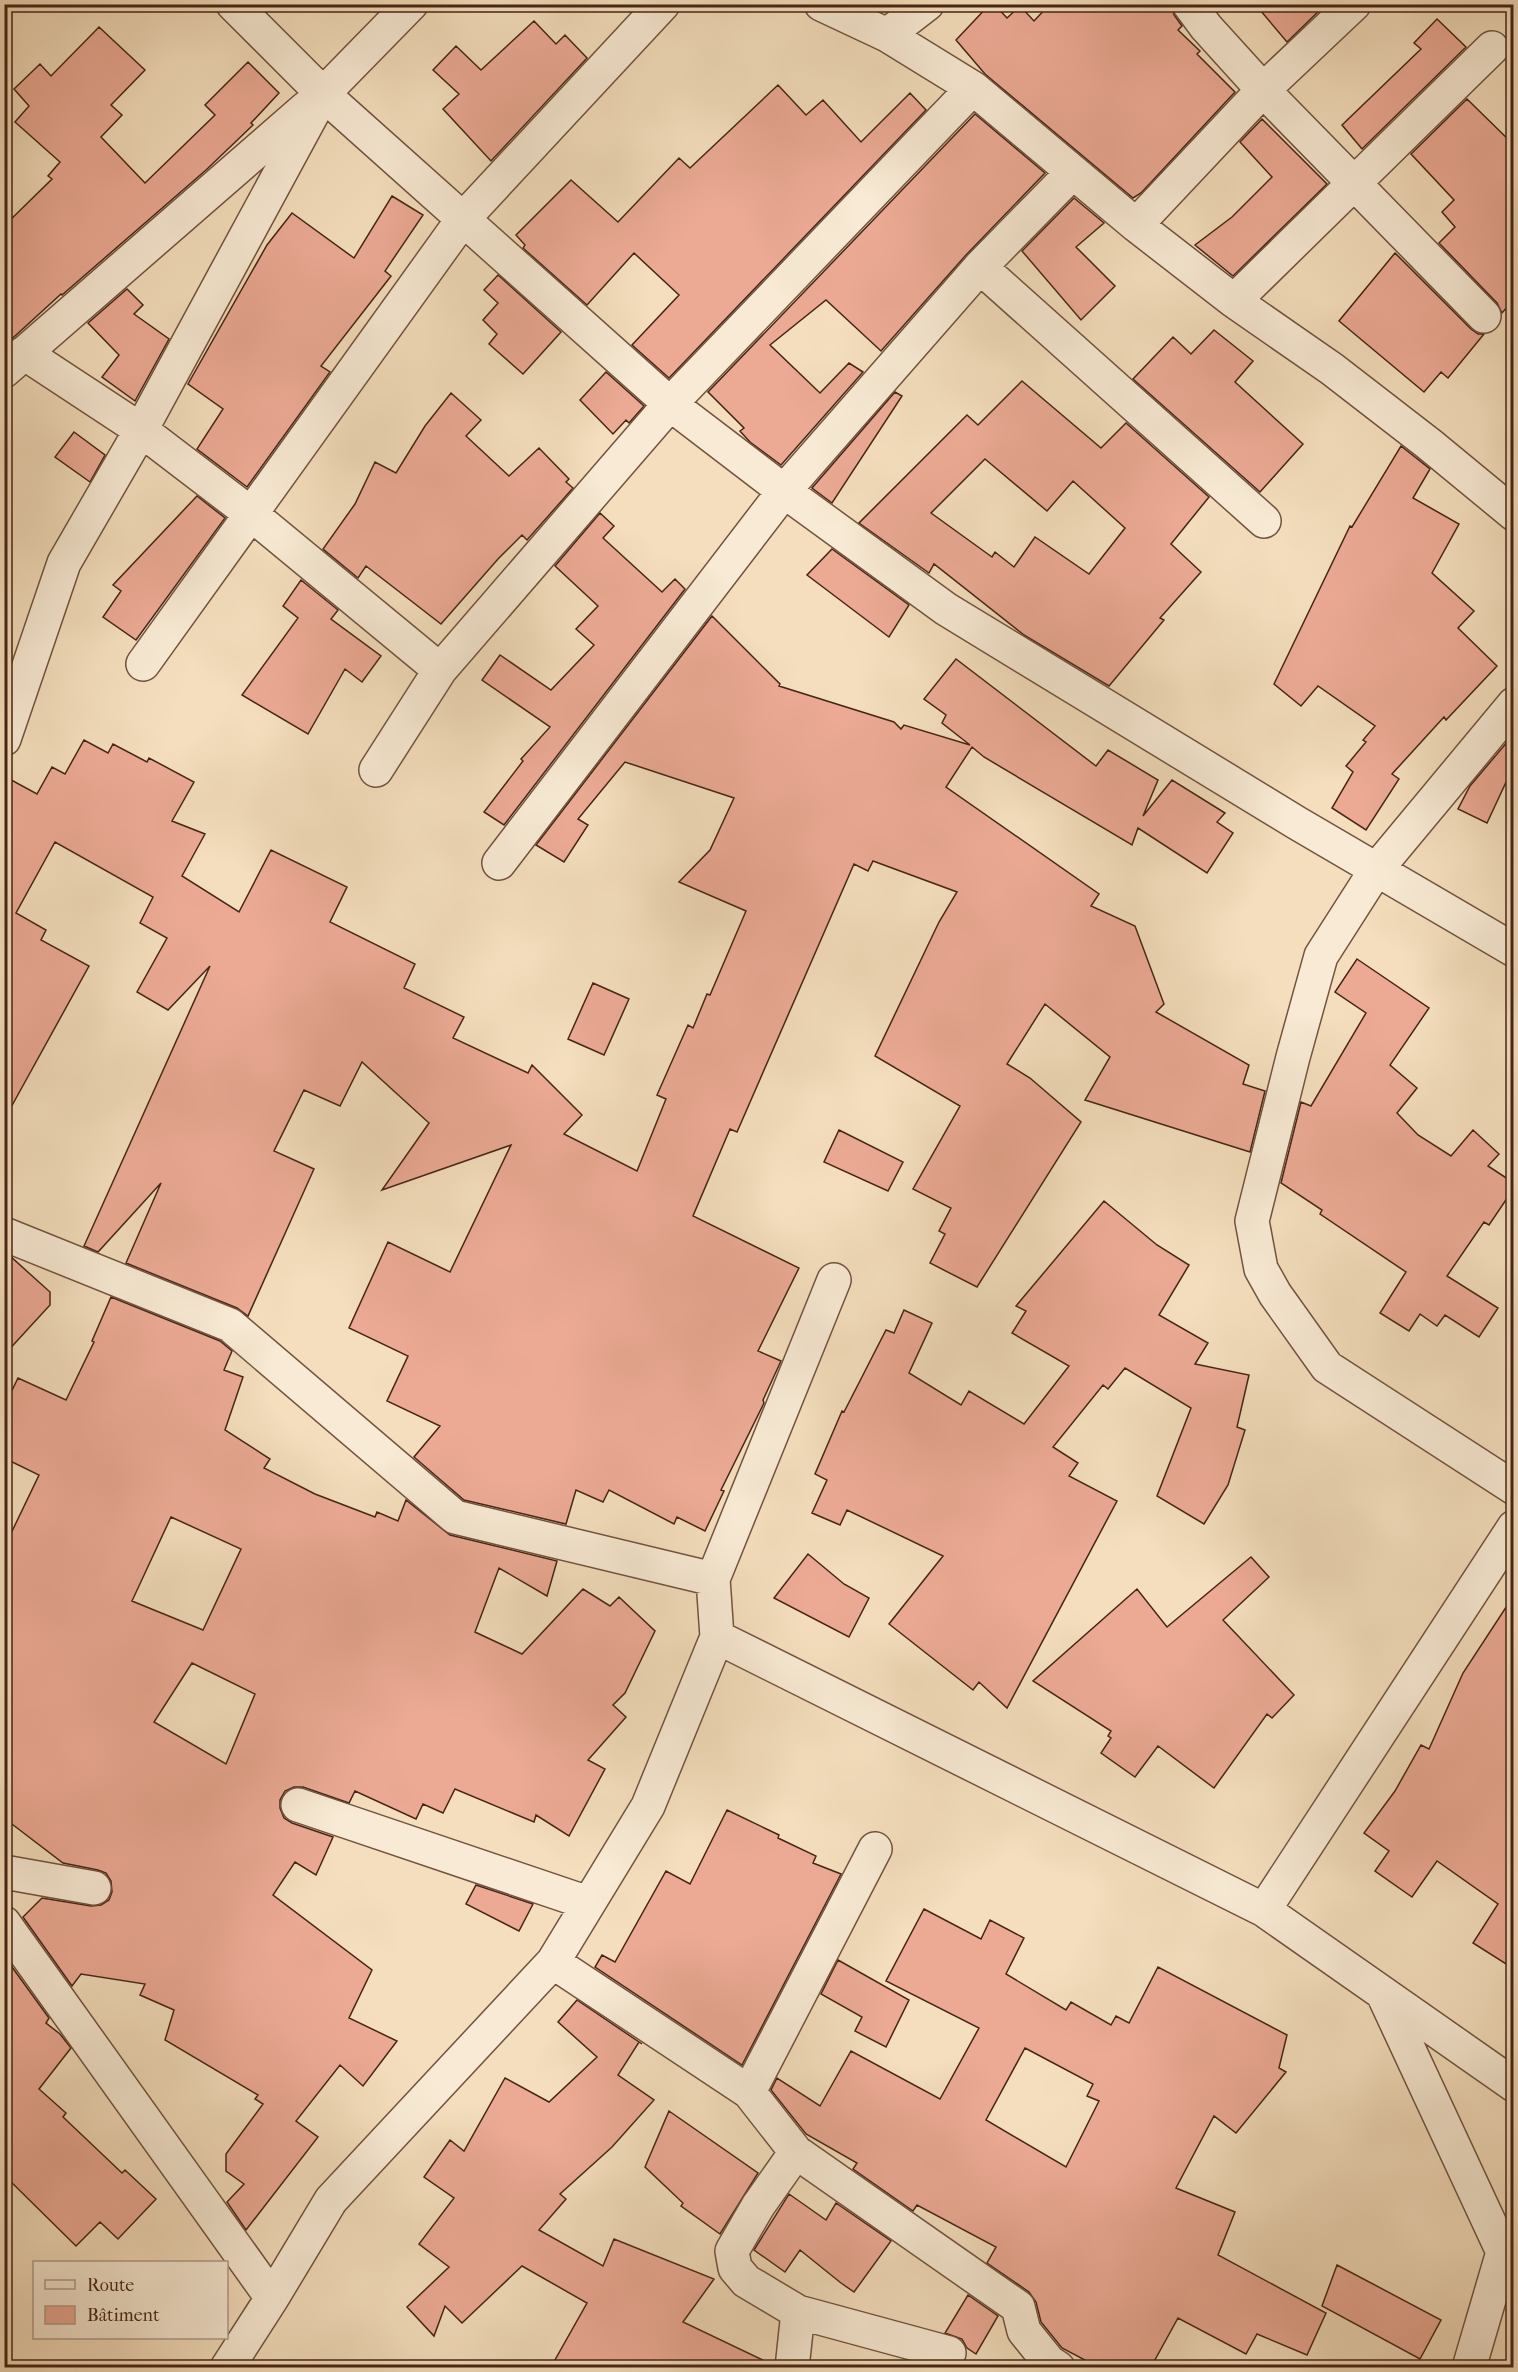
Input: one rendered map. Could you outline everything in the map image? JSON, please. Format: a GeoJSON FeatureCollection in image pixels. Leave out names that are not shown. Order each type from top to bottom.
{"type":"FeatureCollection","features":[{"type":"Feature","properties":{"kind":"street"},"geometry":{"type":"LineString","coordinates":[[233,4],[323,93],[670,404],[784,491],[946,609],[1376,870],[1514,950]]}},
{"type":"Feature","properties":{"kind":"street"},"geometry":{"type":"LineString","coordinates":[[411,4],[323,93],[14,362],[141,430],[251,514],[440,670]]}},
{"type":"Feature","properties":{"kind":"street"},"geometry":{"type":"LineString","coordinates":[[143,664],[463,219],[663,4]]}},
{"type":"Feature","properties":{"kind":"street"},"geometry":{"type":"LineString","coordinates":[[821,4],[887,35],[973,88],[1136,225],[1234,301],[1341,376],[1430,444],[1514,514]]}},
{"type":"Feature","properties":{"kind":"street"},"geometry":{"type":"LineString","coordinates":[[887,35],[927,4]]}},
{"type":"Feature","properties":{"kind":"street"},"geometry":{"type":"LineString","coordinates":[[1189,4],[1206,27],[1263,90],[1484,316]]}},
{"type":"Feature","properties":{"kind":"street"},"geometry":{"type":"LineString","coordinates":[[1136,225],[1263,90],[1354,4]]}},
{"type":"Feature","properties":{"kind":"street"},"geometry":{"type":"LineString","coordinates":[[1234,301],[1492,48]]}},
{"type":"Feature","properties":{"kind":"street"},"geometry":{"type":"LineString","coordinates":[[376,770],[440,670],[670,404],[973,88]]}},
{"type":"Feature","properties":{"kind":"street"},"geometry":{"type":"LineString","coordinates":[[4,739],[64,563],[141,430],[323,93]]}},
{"type":"Feature","properties":{"kind":"street"},"geometry":{"type":"LineString","coordinates":[[499,863],[784,491],[980,267],[1073,172]]}},
{"type":"Feature","properties":{"kind":"street"},"geometry":{"type":"LineString","coordinates":[[980,267],[1264,521]]}},
{"type":"Feature","properties":{"kind":"street"},"geometry":{"type":"LineString","coordinates":[[1514,704],[1376,870],[1321,956],[1252,1221],[1262,1269],[1275,1294],[1327,1367],[1514,1488]]}},
{"type":"Feature","properties":{"kind":"street"},"geometry":{"type":"LineString","coordinates":[[4,1234],[230,1325],[455,1517],[713,1579]]}},
{"type":"Feature","properties":{"kind":"street"},"geometry":{"type":"LineString","coordinates":[[227,2367],[331,2200],[553,1962],[648,1806],[717,1637],[713,1579],[834,1280]]}},
{"type":"Feature","properties":{"kind":"street"},"geometry":{"type":"LineString","coordinates":[[1264,1910],[1514,1527]]}},
{"type":"Feature","properties":{"kind":"street"},"geometry":{"type":"LineString","coordinates":[[717,1637],[1264,1910],[1513,2083]]}},
{"type":"Feature","properties":{"kind":"street"},"geometry":{"type":"LineString","coordinates":[[298,1805],[588,1903]]}},
{"type":"Feature","properties":{"kind":"street"},"geometry":{"type":"LineString","coordinates":[[749,2092],[875,1849]]}},
{"type":"Feature","properties":{"kind":"street"},"geometry":{"type":"LineString","coordinates":[[4,1872],[94,1888]]}},
{"type":"Feature","properties":{"kind":"street"},"geometry":{"type":"LineString","coordinates":[[4,1923],[272,2298]]}},
{"type":"Feature","properties":{"kind":"street"},"geometry":{"type":"LineString","coordinates":[[553,1962],[749,2092],[796,2152],[1018,2307],[1024,2331],[1049,2362],[1058,2367]]}},
{"type":"Feature","properties":{"kind":"street"},"geometry":{"type":"LineString","coordinates":[[1383,1993],[1503,2252],[1469,2367]]}},
{"type":"Feature","properties":{"kind":"street"},"geometry":{"type":"LineString","coordinates":[[796,2152],[758,2206],[732,2252],[735,2268],[746,2281],[798,2312],[948,2353]]}},
{"type":"Feature","properties":{"kind":"street"},"geometry":{"type":"LineString","coordinates":[[792,2367],[798,2312]]}},
{"type":"Feature","properties":{"kind":"building"},"geometry":{"type":"Polygon","coordinates":[[[990,4],[994,4],[1007,18],[1020,6],[1034,21],[1050,4],[1171,4],[1174,15],[1182,26],[1178,30],[1200,51],[1197,54],[1235,92],[1141,193],[1133,198],[985,74],[956,40],[990,4]]]}},
{"type":"Feature","properties":{"kind":"building"},"geometry":{"type":"Polygon","coordinates":[[[1255,4],[1326,4],[1287,42],[1255,4]]]}},
{"type":"Feature","properties":{"kind":"building"},"geometry":{"type":"Polygon","coordinates":[[[1437,19],[1466,47],[1362,149],[1342,125],[1421,49],[1414,43],[1437,19]]]}},
{"type":"Feature","properties":{"kind":"building"},"geometry":{"type":"Polygon","coordinates":[[[534,21],[556,44],[565,35],[587,58],[491,161],[443,109],[459,94],[433,70],[456,46],[481,70],[534,21]]]}},
{"type":"Feature","properties":{"kind":"building"},"geometry":{"type":"Polygon","coordinates":[[[99,27],[145,70],[111,105],[122,115],[101,137],[145,183],[215,115],[205,105],[248,62],[279,93],[251,123],[253,125],[206,170],[4,346],[4,226],[52,179],[48,176],[60,162],[15,122],[29,106],[14,89],[40,64],[51,76],[99,27]]]}},
{"type":"Feature","properties":{"kind":"building"},"geometry":{"type":"Polygon","coordinates":[[[778,85],[806,115],[823,100],[861,142],[910,93],[926,110],[669,378],[632,345],[679,295],[634,253],[587,305],[523,248],[525,245],[516,235],[571,180],[618,222],[679,158],[690,168],[778,85]]]}},
{"type":"Feature","properties":{"kind":"building"},"geometry":{"type":"Polygon","coordinates":[[[1467,99],[1514,145],[1514,299],[1502,313],[1497,303],[1439,243],[1455,227],[1442,212],[1454,200],[1411,154],[1467,99]]]}},
{"type":"Feature","properties":{"kind":"building"},"geometry":{"type":"Polygon","coordinates":[[[975,114],[1045,173],[966,255],[881,351],[826,300],[770,345],[820,393],[849,363],[863,372],[781,465],[750,442],[740,431],[744,428],[708,392],[975,114]]]}},
{"type":"Feature","properties":{"kind":"building"},"geometry":{"type":"Polygon","coordinates":[[[1262,119],[1327,184],[1233,276],[1195,245],[1232,217],[1272,177],[1240,142],[1262,119]]]}},
{"type":"Feature","properties":{"kind":"building"},"geometry":{"type":"Polygon","coordinates":[[[392,196],[423,215],[385,271],[391,276],[321,366],[330,372],[247,487],[197,449],[223,409],[188,384],[267,245],[292,213],[354,258],[392,196]]]}},
{"type":"Feature","properties":{"kind":"building"},"geometry":{"type":"Polygon","coordinates":[[[1074,198],[1104,223],[1076,247],[1115,286],[1081,320],[1022,251],[1074,198]]]}},
{"type":"Feature","properties":{"kind":"building"},"geometry":{"type":"Polygon","coordinates":[[[1395,253],[1471,329],[1478,334],[1484,334],[1448,378],[1441,372],[1424,392],[1339,321],[1395,253]]]}},
{"type":"Feature","properties":{"kind":"building"},"geometry":{"type":"Polygon","coordinates":[[[498,275],[561,332],[523,374],[489,344],[497,334],[483,320],[498,303],[484,290],[498,275]]]}},
{"type":"Feature","properties":{"kind":"building"},"geometry":{"type":"Polygon","coordinates":[[[127,289],[143,305],[134,314],[169,339],[135,401],[102,377],[119,355],[88,323],[127,289]]]}},
{"type":"Feature","properties":{"kind":"building"},"geometry":{"type":"Polygon","coordinates":[[[1214,330],[1253,361],[1235,382],[1303,444],[1260,492],[1133,379],[1173,337],[1191,354],[1214,330]]]}},
{"type":"Feature","properties":{"kind":"building"},"geometry":{"type":"Polygon","coordinates":[[[606,372],[644,406],[629,423],[626,420],[613,434],[580,400],[606,372]]]}},
{"type":"Feature","properties":{"kind":"building"},"geometry":{"type":"Polygon","coordinates":[[[1022,381],[1101,448],[1126,423],[1209,497],[1171,544],[1201,572],[1160,618],[1164,620],[1109,686],[1024,635],[934,564],[929,573],[859,523],[967,415],[978,425],[1022,381]],[[985,459],[931,513],[992,557],[995,552],[1014,567],[1035,537],[1089,574],[1125,528],[1073,481],[1047,511],[985,459]]]}},
{"type":"Feature","properties":{"kind":"building"},"geometry":{"type":"Polygon","coordinates":[[[895,392],[902,396],[832,503],[812,488],[895,392]]]}},
{"type":"Feature","properties":{"kind":"building"},"geometry":{"type":"Polygon","coordinates":[[[451,393],[481,420],[466,436],[509,476],[539,448],[569,479],[566,482],[573,488],[527,540],[522,535],[498,559],[441,624],[366,566],[358,578],[323,549],[355,504],[375,462],[396,473],[425,426],[451,393]]]}},
{"type":"Feature","properties":{"kind":"building"},"geometry":{"type":"Polygon","coordinates":[[[74,432],[105,455],[90,482],[55,457],[74,432]]]}},
{"type":"Feature","properties":{"kind":"building"},"geometry":{"type":"Polygon","coordinates":[[[1401,446],[1430,469],[1413,498],[1459,524],[1432,573],[1474,611],[1458,628],[1497,666],[1446,720],[1444,717],[1392,774],[1399,779],[1366,830],[1332,808],[1353,772],[1346,766],[1366,742],[1363,740],[1375,726],[1318,686],[1301,706],[1274,684],[1350,526],[1352,527],[1401,446]]]}},
{"type":"Feature","properties":{"kind":"building"},"geometry":{"type":"Polygon","coordinates":[[[197,496],[225,518],[136,640],[103,617],[121,591],[113,585],[197,496]]]}},
{"type":"Feature","properties":{"kind":"building"},"geometry":{"type":"Polygon","coordinates":[[[600,513],[614,526],[603,538],[662,592],[675,579],[685,589],[504,825],[484,812],[523,761],[521,759],[550,727],[482,680],[500,655],[551,690],[594,645],[576,629],[598,606],[555,566],[600,513]]]}},
{"type":"Feature","properties":{"kind":"building"},"geometry":{"type":"Polygon","coordinates":[[[832,549],[909,605],[889,637],[807,575],[832,549]]]}},
{"type":"Feature","properties":{"kind":"building"},"geometry":{"type":"Polygon","coordinates":[[[301,580],[338,610],[331,619],[381,656],[362,682],[345,669],[308,734],[242,695],[298,618],[283,606],[301,580]]]}},
{"type":"Feature","properties":{"kind":"building"},"geometry":{"type":"Polygon","coordinates":[[[712,616],[780,684],[779,686],[894,722],[901,729],[904,725],[970,745],[942,723],[946,715],[924,699],[956,659],[1096,766],[1108,750],[1158,780],[1143,816],[1172,780],[1225,813],[1217,822],[1233,833],[1207,873],[1138,828],[1132,845],[984,757],[972,747],[946,787],[1099,894],[1091,906],[1135,926],[1164,1004],[1156,1012],[1249,1065],[1243,1084],[1265,1091],[1250,1152],[1085,1100],[1110,1057],[1045,1004],[1007,1064],[1030,1078],[1081,1122],[977,1287],[930,1263],[945,1234],[939,1231],[951,1208],[913,1189],[960,1106],[875,1056],[939,922],[957,892],[873,861],[868,871],[854,864],[737,1132],[730,1129],[693,1216],[799,1268],[758,1351],[781,1361],[763,1400],[764,1403],[721,1490],[724,1491],[705,1531],[677,1517],[674,1524],[609,1490],[603,1502],[576,1490],[566,1524],[464,1500],[414,1457],[440,1426],[387,1401],[408,1356],[349,1328],[388,1242],[450,1272],[511,1145],[382,1190],[429,1123],[362,1062],[340,1106],[304,1090],[274,1151],[314,1169],[248,1316],[237,1308],[126,1263],[161,1183],[98,1252],[84,1246],[210,966],[168,1010],[137,992],[167,938],[140,923],[153,897],[55,842],[16,913],[46,930],[41,940],[89,966],[4,1120],[4,776],[37,794],[52,767],[65,774],[84,740],[108,753],[113,744],[147,762],[149,758],[194,782],[172,821],[205,834],[182,876],[239,912],[271,850],[347,887],[330,922],[415,964],[404,988],[464,1017],[453,1038],[528,1073],[532,1065],[582,1115],[564,1134],[637,1171],[666,1099],[657,1095],[688,1025],[693,1028],[707,994],[710,995],[746,911],[679,882],[710,850],[734,798],[625,762],[578,819],[588,825],[564,862],[536,845],[712,616]]]}},
{"type":"Feature","properties":{"kind":"building"},"geometry":{"type":"Polygon","coordinates":[[[1514,734],[1514,765],[1487,823],[1458,809],[1470,786],[1514,734]]]}},
{"type":"Feature","properties":{"kind":"building"},"geometry":{"type":"Polygon","coordinates":[[[1357,959],[1429,1008],[1390,1065],[1417,1088],[1397,1113],[1418,1135],[1451,1156],[1473,1130],[1499,1154],[1488,1166],[1514,1183],[1514,1188],[1489,1225],[1484,1222],[1447,1276],[1498,1308],[1479,1337],[1445,1315],[1437,1326],[1420,1314],[1409,1331],[1380,1313],[1406,1272],[1320,1214],[1322,1210],[1281,1183],[1301,1102],[1311,1106],[1366,1013],[1335,992],[1357,959]]]}},
{"type":"Feature","properties":{"kind":"building"},"geometry":{"type":"Polygon","coordinates":[[[593,983],[629,999],[604,1055],[568,1039],[593,983]]]}},
{"type":"Feature","properties":{"kind":"building"},"geometry":{"type":"Polygon","coordinates":[[[839,1130],[903,1162],[888,1191],[824,1162],[839,1130]]]}},
{"type":"Feature","properties":{"kind":"building"},"geometry":{"type":"Polygon","coordinates":[[[1104,1201],[1157,1245],[1189,1265],[1159,1315],[1208,1343],[1195,1364],[1249,1375],[1237,1427],[1245,1430],[1228,1485],[1204,1524],[1157,1496],[1191,1408],[1125,1368],[1108,1389],[1103,1385],[1053,1447],[1078,1463],[1069,1476],[1117,1501],[1007,1708],[979,1682],[973,1690],[889,1624],[943,1556],[847,1510],[840,1525],[812,1513],[827,1480],[815,1474],[842,1411],[844,1412],[886,1330],[894,1333],[904,1310],[932,1323],[909,1373],[961,1405],[969,1391],[1024,1424],[1069,1366],[1012,1333],[1026,1311],[1016,1306],[1104,1201]]]}},
{"type":"Feature","properties":{"kind":"building"},"geometry":{"type":"Polygon","coordinates":[[[4,1254],[10,1256],[50,1292],[50,1305],[4,1355],[4,1254]]]}},
{"type":"Feature","properties":{"kind":"building"},"geometry":{"type":"Polygon","coordinates":[[[111,1297],[220,1341],[232,1351],[224,1370],[243,1377],[225,1430],[270,1459],[264,1468],[315,1494],[375,1517],[377,1512],[398,1521],[406,1500],[450,1535],[557,1561],[547,1596],[499,1568],[475,1632],[522,1654],[583,1589],[610,1606],[619,1597],[655,1631],[625,1693],[613,1705],[626,1717],[588,1760],[605,1769],[569,1836],[536,1815],[534,1822],[455,1789],[443,1813],[423,1804],[416,1819],[355,1791],[349,1803],[303,1787],[294,1787],[285,1791],[280,1800],[284,1818],[333,1837],[316,1875],[295,1862],[273,1895],[372,1970],[349,2018],[397,2041],[363,2086],[340,2065],[296,2121],[318,2137],[246,2230],[227,2202],[244,2184],[226,2171],[226,2154],[263,2104],[255,2099],[258,2095],[165,2040],[174,2010],[140,1995],[145,1984],[81,1974],[72,1986],[23,1917],[42,1898],[91,1906],[101,1905],[109,1900],[112,1892],[111,1881],[106,1873],[98,1870],[63,1863],[4,1818],[4,1548],[39,1475],[4,1458],[4,1407],[18,1378],[66,1400],[94,1342],[92,1341],[111,1297]],[[171,1517],[132,1601],[203,1630],[241,1549],[171,1517]],[[192,1663],[154,1722],[226,1764],[255,1694],[192,1663]]]}},
{"type":"Feature","properties":{"kind":"building"},"geometry":{"type":"Polygon","coordinates":[[[808,1554],[844,1584],[869,1598],[849,1637],[774,1598],[808,1554]]]}},
{"type":"Feature","properties":{"kind":"building"},"geometry":{"type":"Polygon","coordinates":[[[1251,1557],[1269,1577],[1223,1620],[1294,1695],[1272,1718],[1267,1714],[1214,1788],[1158,1746],[1135,1777],[1101,1753],[1111,1738],[1108,1736],[1111,1731],[1033,1681],[1137,1589],[1167,1627],[1251,1557]]]}},
{"type":"Feature","properties":{"kind":"building"},"geometry":{"type":"Polygon","coordinates":[[[1514,1595],[1514,1969],[1473,1943],[1498,1904],[1437,1861],[1412,1897],[1375,1871],[1389,1851],[1364,1833],[1395,1791],[1421,1745],[1429,1749],[1463,1673],[1514,1595]]]}},
{"type":"Feature","properties":{"kind":"building"},"geometry":{"type":"Polygon","coordinates":[[[727,1810],[816,1856],[813,1863],[841,1874],[742,2065],[595,1967],[602,1955],[615,1962],[666,1871],[690,1884],[727,1810]]]}},
{"type":"Feature","properties":{"kind":"building"},"geometry":{"type":"Polygon","coordinates":[[[476,1885],[533,1904],[519,1931],[466,1904],[476,1885]]]}},
{"type":"Feature","properties":{"kind":"building"},"geometry":{"type":"Polygon","coordinates":[[[924,1909],[981,1939],[990,1920],[1024,1938],[1006,1974],[1066,2010],[1071,2002],[1111,2025],[1116,2016],[1129,2023],[1158,1967],[1287,2035],[1279,2068],[1286,2072],[1236,2133],[1214,2116],[1176,2188],[1235,2212],[1218,2255],[1326,2313],[1307,2355],[1257,2334],[1246,2354],[1178,2318],[1151,2367],[1098,2367],[1062,2348],[1041,2322],[1036,2302],[1029,2292],[987,2263],[996,2247],[917,2205],[913,2211],[853,2169],[857,2163],[806,2134],[771,2090],[777,2078],[820,2106],[851,2051],[940,2099],[979,2028],[886,1981],[924,1909]],[[1025,2048],[986,2120],[1066,2167],[1099,2101],[1087,2096],[1093,2084],[1025,2048]]]}},
{"type":"Feature","properties":{"kind":"building"},"geometry":{"type":"Polygon","coordinates":[[[4,1956],[49,2018],[46,2023],[60,2034],[71,2048],[39,2089],[66,2113],[63,2117],[122,2173],[125,2170],[156,2199],[118,2239],[100,2222],[76,2246],[4,2175],[4,1956]]]}},
{"type":"Feature","properties":{"kind":"building"},"geometry":{"type":"Polygon","coordinates":[[[838,1960],[909,2000],[886,2047],[855,2031],[862,2017],[821,1994],[838,1960]]]}},
{"type":"Feature","properties":{"kind":"building"},"geometry":{"type":"Polygon","coordinates":[[[577,2000],[642,2044],[639,2042],[618,2075],[654,2100],[612,2147],[560,2194],[566,2199],[539,2230],[603,2266],[614,2239],[714,2279],[683,2322],[774,2367],[551,2367],[587,2303],[522,2266],[462,2323],[445,2306],[434,2336],[407,2307],[449,2267],[419,2244],[454,2198],[424,2177],[450,2140],[464,2151],[505,2078],[549,2102],[597,2057],[558,2022],[577,2000]]]}},
{"type":"Feature","properties":{"kind":"building"},"geometry":{"type":"Polygon","coordinates":[[[669,2111],[758,2173],[720,2234],[681,2206],[683,2203],[645,2167],[669,2111]]]}},
{"type":"Feature","properties":{"kind":"building"},"geometry":{"type":"Polygon","coordinates":[[[789,2194],[826,2220],[836,2203],[891,2241],[854,2292],[800,2250],[785,2272],[754,2250],[789,2194]]]}},
{"type":"Feature","properties":{"kind":"building"},"geometry":{"type":"Polygon","coordinates":[[[1337,2265],[1441,2320],[1420,2359],[1322,2306],[1337,2265]]]}},
{"type":"Feature","properties":{"kind":"building"},"geometry":{"type":"Polygon","coordinates":[[[968,2295],[998,2316],[976,2354],[967,2348],[962,2339],[945,2333],[968,2295]]]}}]}
